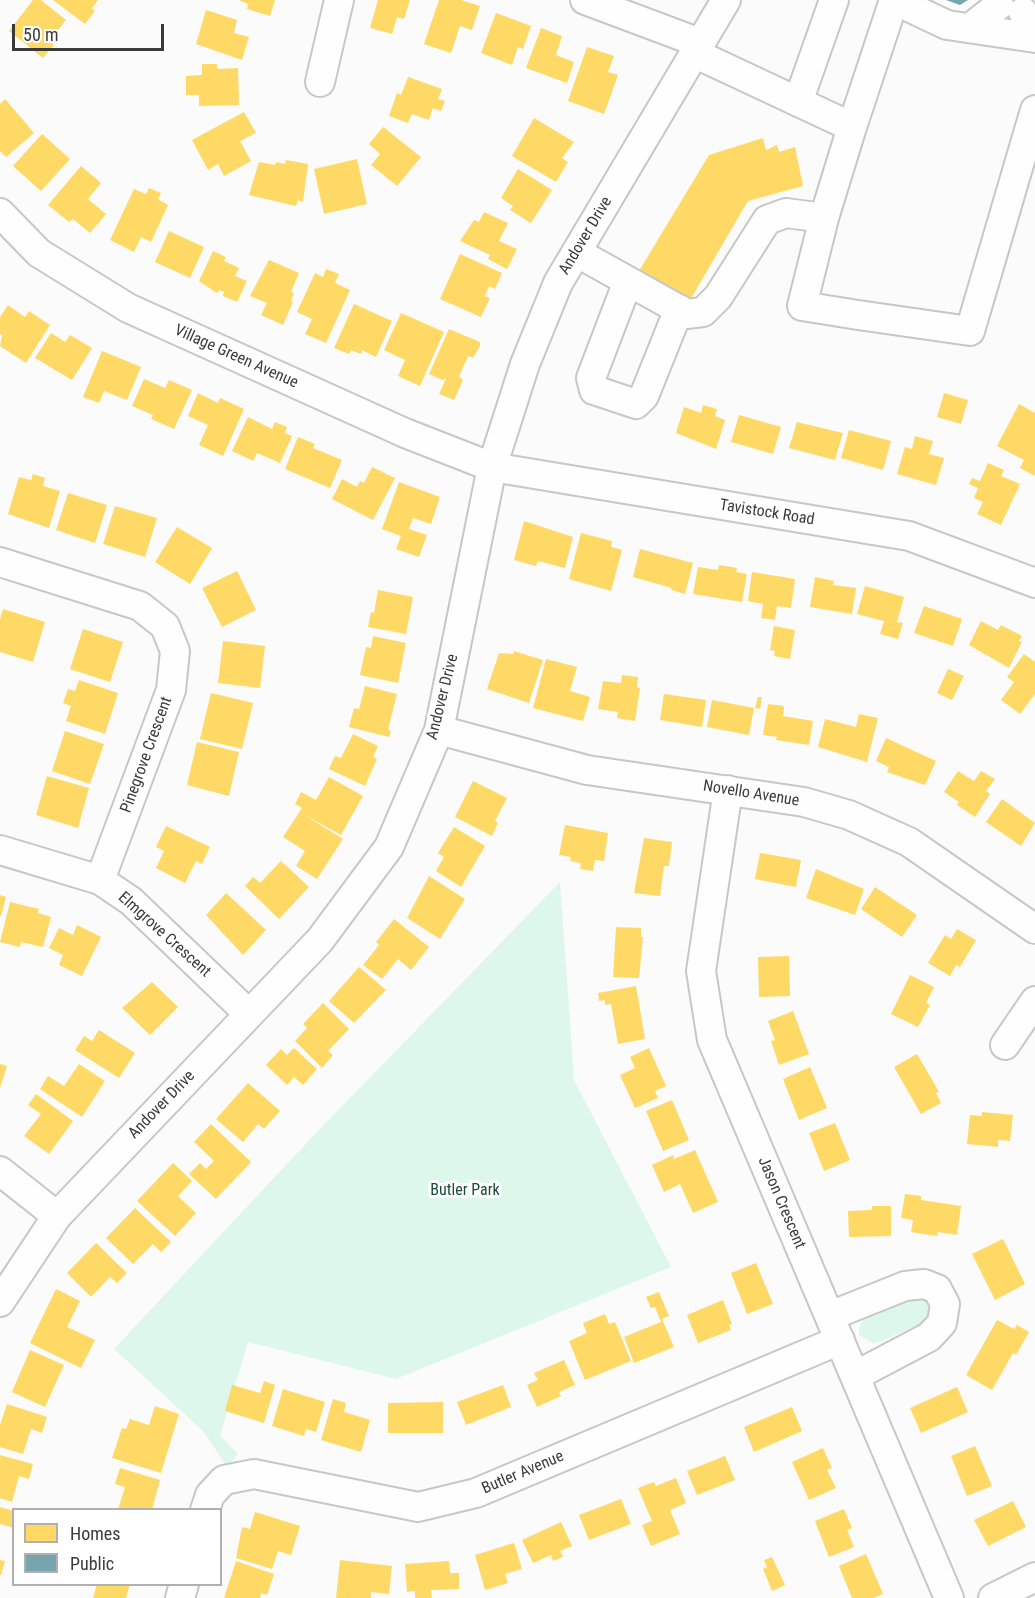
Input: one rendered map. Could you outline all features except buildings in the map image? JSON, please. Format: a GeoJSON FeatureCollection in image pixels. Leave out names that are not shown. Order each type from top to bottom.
{"type":"FeatureCollection","features":[{"type":"Feature","properties":{"kind":"street"},"geometry":{"type":"LineString","coordinates":[[320,82],[339,0]]}},
{"type":"Feature","properties":{"kind":"street"},"geometry":{"type":"LineString","coordinates":[[585,0],[697,48],[852,128]]}},
{"type":"Feature","properties":{"kind":"street","name":"Andover Drive"},"geometry":{"type":"LineString","coordinates":[[0,1302],[57,1216],[320,940],[389,847],[439,730],[492,467],[525,364],[558,284],[726,0]]}},
{"type":"Feature","properties":{"kind":"street"},"geometry":{"type":"LineString","coordinates":[[798,102],[834,0]]}},
{"type":"Feature","properties":{"kind":"street"},"geometry":{"type":"LineString","coordinates":[[1035,39],[947,25],[894,0],[824,218],[802,306],[970,331],[1035,110]]}},
{"type":"Feature","properties":{"kind":"street"},"geometry":{"type":"LineString","coordinates":[[970,28],[1019,16]]}},
{"type":"Feature","properties":{"kind":"street","name":"Village Green Avenue"},"geometry":{"type":"LineString","coordinates":[[0,213],[39,253],[128,308],[405,433],[492,467]]}},
{"type":"Feature","properties":{"kind":"street"},"geometry":{"type":"LineString","coordinates":[[576,252],[687,314],[703,312],[718,297],[767,220],[786,213],[824,218]]}},
{"type":"Feature","properties":{"kind":"street"},"geometry":{"type":"LineString","coordinates":[[628,281],[591,378],[594,390],[636,404],[644,396],[679,309]]}},
{"type":"Feature","properties":{"kind":"street","name":"Tavistock Road"},"geometry":{"type":"LineString","coordinates":[[492,467],[909,536],[1034,581]]}},
{"type":"Feature","properties":{"kind":"street","name":"Pinegrove Crescent"},"geometry":{"type":"LineString","coordinates":[[0,562],[140,606],[165,626],[175,651],[171,690],[100,880]]}},
{"type":"Feature","properties":{"kind":"street","name":"Novello Avenue"},"geometry":{"type":"LineString","coordinates":[[439,730],[587,770],[804,802],[859,819],[909,842],[1035,929]]}},
{"type":"Feature","properties":{"kind":"street","name":"Jason Crescent"},"geometry":{"type":"LineString","coordinates":[[728,790],[701,971],[712,1040],[949,1598]]}},
{"type":"Feature","properties":{"kind":"street","name":"Elmgrove Crescent"},"geometry":{"type":"LineString","coordinates":[[0,850],[100,880],[131,901],[249,1014]]}},
{"type":"Feature","properties":{"kind":"street"},"geometry":{"type":"LineString","coordinates":[[1005,1045],[1035,1001]]}},
{"type":"Feature","properties":{"kind":"street"},"geometry":{"type":"LineString","coordinates":[[0,1171],[57,1216]]}},
{"type":"Feature","properties":{"kind":"street","name":"Butler Avenue"},"geometry":{"type":"LineString","coordinates":[[205,1508],[210,1495],[224,1480],[254,1474],[418,1507],[476,1493],[835,1328],[905,1286],[924,1284],[937,1289],[945,1304],[942,1323],[929,1337],[855,1376]]}},
{"type":"Feature","properties":{"kind":"street"},"geometry":{"type":"LineString","coordinates":[[993,1598],[1035,1577]]}},
{"type":"Feature","properties":{"kind":"green space","name":"Butler Park"},"geometry":{"type":"Polygon","coordinates":[[[560,882],[574,1080],[671,1267],[396,1379],[248,1342],[220,1436],[238,1454],[227,1467],[203,1431],[114,1349],[314,1135],[560,882]]]}},
{"type":"Feature","properties":{"kind":"green space"},"geometry":{"type":"Polygon","coordinates":[[[915,1297],[929,1302],[932,1307],[930,1315],[923,1323],[874,1344],[859,1335],[863,1319],[915,1297]]]}}]}
